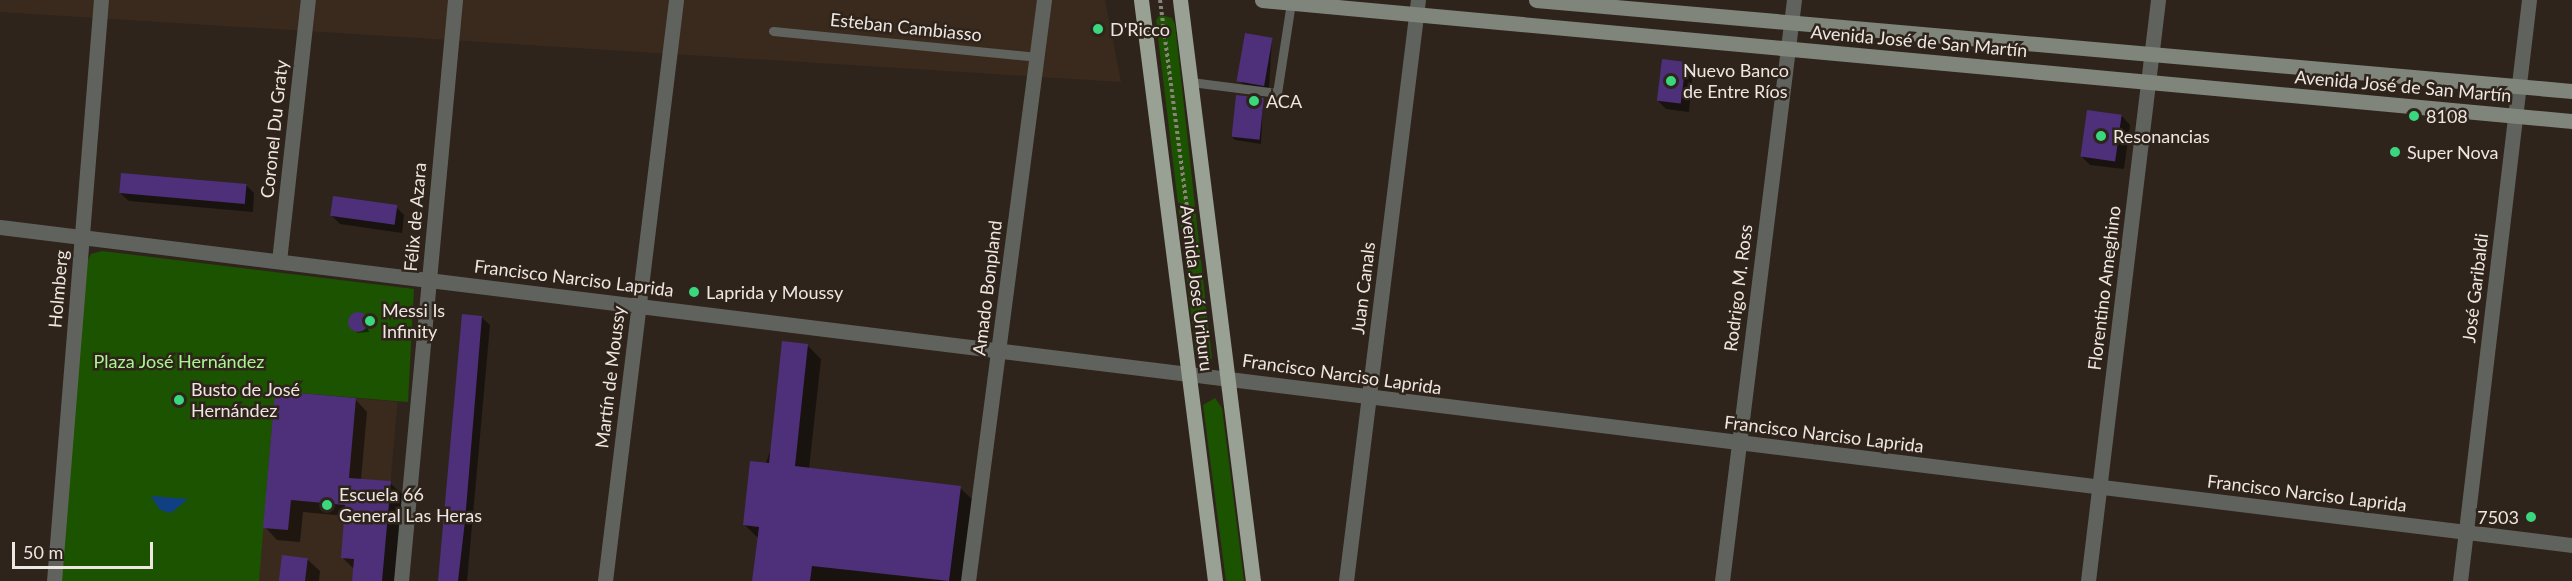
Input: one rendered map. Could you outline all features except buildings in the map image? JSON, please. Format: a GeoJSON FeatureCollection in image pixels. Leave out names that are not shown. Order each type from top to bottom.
{"type":"FeatureCollection","features":[{"type":"Feature","properties":{"kind":"main road","name":"Avenida José Uriburu"},"geometry":{"type":"LineString","coordinates":[[1141,0],[1215,581]]}},
{"type":"Feature","properties":{"kind":"main road","name":"Avenida José Uriburu"},"geometry":{"type":"LineString","coordinates":[[1180,0],[1253,581]]}},
{"type":"Feature","properties":{"kind":"main road","name":"Avenida José de San Martín"},"geometry":{"type":"LineString","coordinates":[[1262,0],[1417,7],[1787,50],[2572,121]]}},
{"type":"Feature","properties":{"kind":"main road","name":"Avenida José de San Martín"},"geometry":{"type":"LineString","coordinates":[[1536,0],[2151,57],[2572,92]]}},
{"type":"Feature","properties":{"kind":"street","name":"Holmberg"},"geometry":{"type":"LineString","coordinates":[[54,581],[101,0]]}},
{"type":"Feature","properties":{"kind":"street","name":"Coronel Du Graty"},"geometry":{"type":"LineString","coordinates":[[279,261],[308,0]]}},
{"type":"Feature","properties":{"kind":"street","name":"Félix de Azara"},"geometry":{"type":"LineString","coordinates":[[401,581],[455,0]]}},
{"type":"Feature","properties":{"kind":"street","name":"Martín de Moussy"},"geometry":{"type":"LineString","coordinates":[[605,581],[676,0]]}},
{"type":"Feature","properties":{"kind":"street","name":"Amado Bonpland"},"geometry":{"type":"LineString","coordinates":[[968,581],[1044,0]]}},
{"type":"Feature","properties":{"kind":"street","name":"Rodrigo M. Ross"},"geometry":{"type":"LineString","coordinates":[[1722,581],[1794,0]]}},
{"type":"Feature","properties":{"kind":"street","name":"Florentino Ameghino"},"geometry":{"type":"LineString","coordinates":[[2088,581],[2158,0]]}},
{"type":"Feature","properties":{"kind":"street","name":"José Garibaldi"},"geometry":{"type":"LineString","coordinates":[[2460,581],[2529,0]]}},
{"type":"Feature","properties":{"kind":"street","name":"Juan Canals"},"geometry":{"type":"LineString","coordinates":[[1346,581],[1417,7]]}},
{"type":"Feature","properties":{"kind":"street","name":"Francisco Narciso Laprida"},"geometry":{"type":"LineString","coordinates":[[0,227],[1188,372],[1369,398],[2572,545]]}},
{"type":"Feature","properties":{"kind":"lane"},"geometry":{"type":"LineString","coordinates":[[1191,82],[1277,93],[1291,3]]}},
{"type":"Feature","properties":{"kind":"lane","name":"Esteban Cambiasso"},"geometry":{"type":"LineString","coordinates":[[773,31],[1036,57]]}},
{"type":"Feature","properties":{"kind":"shaded area"},"geometry":{"type":"Polygon","coordinates":[[[0,0],[1105,0],[1121,82],[0,12],[0,0]]]}},
{"type":"Feature","properties":{"kind":"shaded area","name":"Escuela 66 General Las Heras"},"geometry":{"type":"Polygon","coordinates":[[[275,391],[398,402],[382,581],[258,581],[275,391]]]}},
{"type":"Feature","properties":{"kind":"green space"},"geometry":{"type":"Polygon","coordinates":[[[1160,15],[1172,18],[1175,25],[1212,359],[1196,354],[1156,20],[1160,15]]]}},
{"type":"Feature","properties":{"kind":"green space","name":"Plaza José Hernández"},"geometry":{"type":"Polygon","coordinates":[[[102,251],[414,289],[408,402],[275,391],[259,581],[60,581],[85,266],[91,254],[102,251]]]}},
{"type":"Feature","properties":{"kind":"green space"},"geometry":{"type":"Polygon","coordinates":[[[1215,398],[1222,408],[1244,581],[1226,581],[1203,405],[1215,398]]]}},
{"type":"Feature","properties":{"kind":"water"},"geometry":{"type":"Polygon","coordinates":[[[151,496],[188,499],[171,513],[160,510],[151,496]]]}},
{"type":"Feature","properties":{"kind":"place","name":"D'Ricco"},"geometry":{"type":"Point","coordinates":[1098,29]}},
{"type":"Feature","properties":{"kind":"place","name":"Nuevo Banco de Entre Ríos"},"geometry":{"type":"Point","coordinates":[1671,81]}},
{"type":"Feature","properties":{"kind":"place","name":"ACA"},"geometry":{"type":"Point","coordinates":[1254,101]}},
{"type":"Feature","properties":{"kind":"place","name":"8108"},"geometry":{"type":"Point","coordinates":[2414,116]}},
{"type":"Feature","properties":{"kind":"place","name":"Resonancias"},"geometry":{"type":"Point","coordinates":[2101,136]}},
{"type":"Feature","properties":{"kind":"place","name":"Super Nova"},"geometry":{"type":"Point","coordinates":[2395,152]}},
{"type":"Feature","properties":{"kind":"place","name":"Laprida y Moussy"},"geometry":{"type":"Point","coordinates":[694,292]}},
{"type":"Feature","properties":{"kind":"place","name":"Messi Is Infinity"},"geometry":{"type":"Point","coordinates":[370,321]}},
{"type":"Feature","properties":{"kind":"place","name":"Busto de José Hernández"},"geometry":{"type":"Point","coordinates":[179,400]}},
{"type":"Feature","properties":{"kind":"place","name":"Escuela 66 General Las Heras"},"geometry":{"type":"Point","coordinates":[327,505]}},
{"type":"Feature","properties":{"kind":"place","name":"7503"},"geometry":{"type":"Point","coordinates":[2531,517]}}]}
